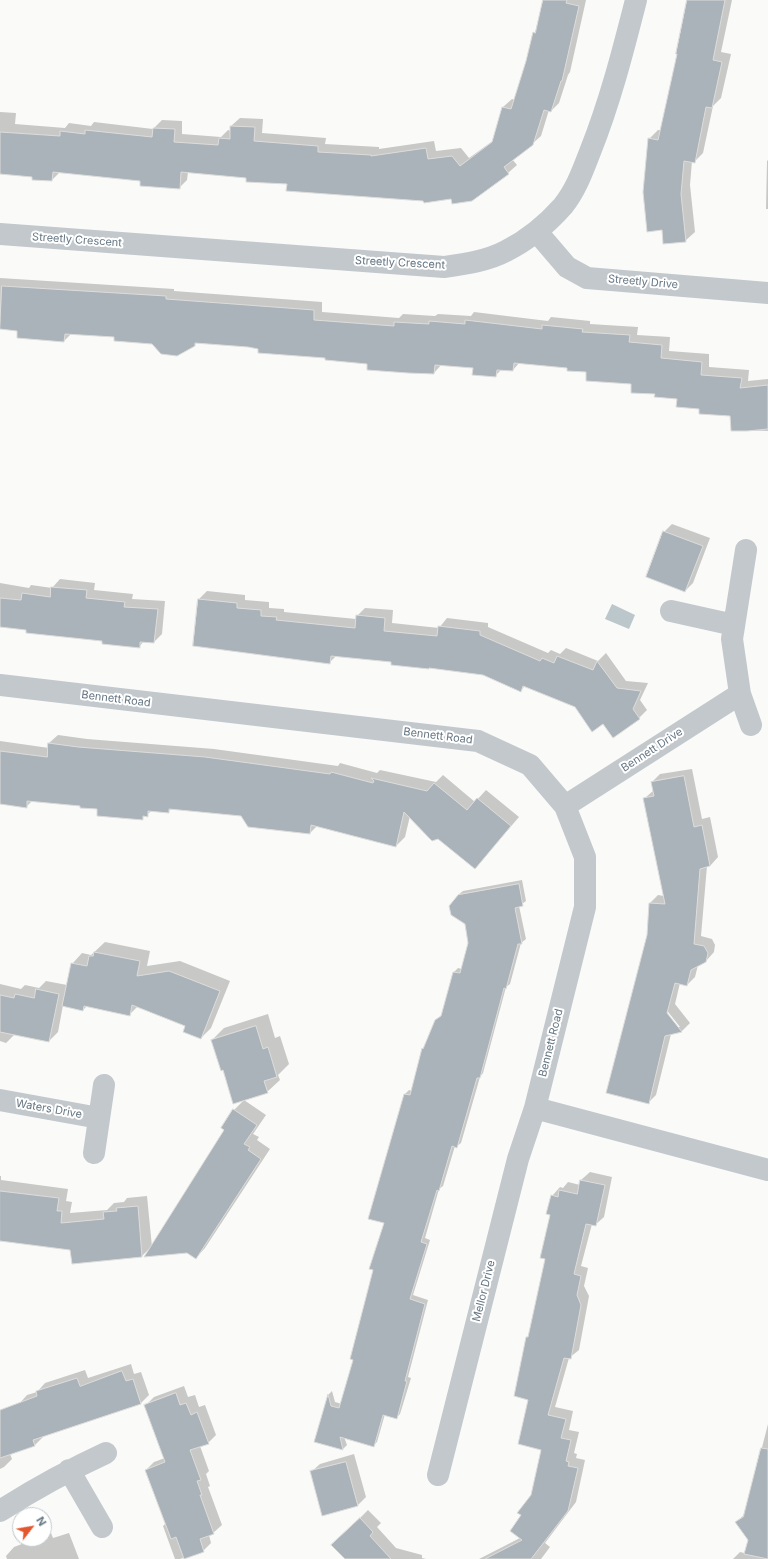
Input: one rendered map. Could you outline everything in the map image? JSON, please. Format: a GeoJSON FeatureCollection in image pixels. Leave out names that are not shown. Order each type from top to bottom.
{"type":"FeatureCollection","features":[{"type":"Feature","properties":{"kind":"street","name":"Streetly Crescent"},"geometry":{"type":"LineString","coordinates":[[0,234],[444,267],[475,262],[506,252],[537,232],[563,205],[580,177],[602,122],[620,64],[636,0]]}},
{"type":"Feature","properties":{"kind":"street","name":"Streetly Drive"},"geometry":{"type":"LineString","coordinates":[[537,232],[567,267],[587,278],[768,293]]}},
{"type":"Feature","properties":{"kind":"street"},"geometry":{"type":"LineString","coordinates":[[746,550],[732,639],[740,694],[751,725]]}},
{"type":"Feature","properties":{"kind":"street"},"geometry":{"type":"LineString","coordinates":[[671,611],[734,625]]}},
{"type":"Feature","properties":{"kind":"street","name":"Bennett Road"},"geometry":{"type":"LineString","coordinates":[[0,685],[478,741],[530,766],[564,806],[585,857],[586,907],[535,1108]]}},
{"type":"Feature","properties":{"kind":"street","name":"Bennett Drive"},"geometry":{"type":"LineString","coordinates":[[564,806],[740,694]]}},
{"type":"Feature","properties":{"kind":"street"},"geometry":{"type":"LineString","coordinates":[[94,1153],[104,1085]]}},
{"type":"Feature","properties":{"kind":"street","name":"Waters Drive"},"geometry":{"type":"LineString","coordinates":[[0,1100],[99,1118]]}},
{"type":"Feature","properties":{"kind":"street"},"geometry":{"type":"LineString","coordinates":[[535,1108],[768,1170]]}},
{"type":"Feature","properties":{"kind":"street","name":"Mellor Drive"},"geometry":{"type":"LineString","coordinates":[[438,1475],[518,1159],[535,1108]]}},
{"type":"Feature","properties":{"kind":"street"},"geometry":{"type":"LineString","coordinates":[[0,1512],[39,1486],[68,1470],[106,1453]]}},
{"type":"Feature","properties":{"kind":"street"},"geometry":{"type":"LineString","coordinates":[[68,1470],[102,1527]]}},
{"type":"Feature","properties":{"kind":"shaded area"},"geometry":{"type":"Polygon","coordinates":[[[612,604],[635,615],[629,629],[605,619],[612,604]]]}},
{"type":"Feature","properties":{"kind":"building"},"geometry":{"type":"Polygon","coordinates":[[[543,0],[567,0],[566,3],[579,6],[562,81],[551,112],[544,110],[533,145],[504,167],[509,174],[472,201],[452,204],[451,199],[424,203],[423,201],[286,191],[287,184],[246,182],[246,178],[181,172],[180,189],[140,186],[140,181],[53,172],[52,181],[32,180],[32,177],[0,174],[0,132],[60,136],[60,131],[85,134],[85,130],[152,137],[153,128],[175,129],[174,142],[218,145],[219,138],[230,139],[230,126],[255,127],[254,141],[318,146],[318,152],[371,156],[426,148],[428,159],[452,156],[460,166],[492,142],[502,107],[511,109],[526,61],[533,32],[535,33],[543,0]]]}},
{"type":"Feature","properties":{"kind":"building"},"geometry":{"type":"Polygon","coordinates":[[[687,0],[725,0],[713,60],[722,62],[712,108],[706,107],[695,163],[684,161],[681,194],[686,242],[663,244],[662,230],[647,232],[643,192],[648,138],[658,140],[687,0]]]}},
{"type":"Feature","properties":{"kind":"building"},"geometry":{"type":"Polygon","coordinates":[[[2,286],[166,296],[166,299],[314,310],[314,320],[394,326],[394,322],[429,324],[429,321],[465,324],[465,320],[542,329],[542,325],[583,329],[582,332],[630,335],[629,342],[662,345],[661,358],[702,362],[701,375],[742,378],[740,388],[768,385],[768,429],[731,431],[730,416],[699,414],[699,409],[676,407],[677,399],[654,397],[655,394],[631,393],[631,384],[586,381],[586,372],[567,371],[567,368],[514,363],[513,371],[497,370],[496,377],[472,375],[473,368],[435,365],[434,374],[408,373],[367,370],[367,364],[325,360],[325,358],[258,353],[258,349],[248,347],[195,343],[195,346],[177,356],[161,354],[152,344],[114,341],[114,337],[65,334],[64,342],[17,338],[17,331],[0,329],[2,286]]]}},
{"type":"Feature","properties":{"kind":"building"},"geometry":{"type":"Polygon","coordinates":[[[663,531],[703,546],[685,592],[646,577],[663,531]]]}},
{"type":"Feature","properties":{"kind":"building"},"geometry":{"type":"Polygon","coordinates":[[[51,587],[87,590],[86,598],[125,602],[124,607],[158,609],[154,643],[140,642],[140,648],[102,644],[102,641],[26,633],[26,630],[0,627],[0,598],[21,600],[22,593],[50,597],[51,587]]]}},
{"type":"Feature","properties":{"kind":"building"},"geometry":{"type":"Polygon","coordinates":[[[198,599],[237,603],[237,608],[261,610],[261,616],[277,617],[276,620],[355,628],[356,615],[385,618],[384,631],[437,636],[438,626],[480,631],[480,635],[540,661],[542,658],[554,663],[557,656],[593,670],[597,661],[617,688],[641,691],[633,709],[640,719],[613,738],[603,724],[592,732],[575,707],[523,686],[521,692],[483,675],[391,665],[391,662],[331,656],[330,664],[193,646],[198,599]]]}},
{"type":"Feature","properties":{"kind":"building"},"geometry":{"type":"Polygon","coordinates":[[[48,743],[78,747],[205,757],[330,774],[331,772],[373,783],[374,781],[371,778],[427,791],[434,783],[467,810],[477,798],[511,826],[475,869],[438,839],[432,841],[404,812],[396,847],[311,825],[310,834],[248,827],[241,816],[169,809],[169,813],[148,811],[148,817],[143,816],[143,820],[97,816],[97,809],[80,808],[80,806],[27,801],[27,808],[0,804],[0,751],[47,757],[48,743]]]}},
{"type":"Feature","properties":{"kind":"building"},"geometry":{"type":"Polygon","coordinates":[[[684,776],[694,827],[702,825],[710,866],[700,869],[694,944],[704,946],[708,953],[706,962],[691,970],[687,986],[675,983],[667,1013],[682,1032],[665,1036],[649,1104],[606,1093],[647,935],[649,903],[665,904],[643,798],[654,796],[651,782],[684,776]]]}},
{"type":"Feature","properties":{"kind":"building"},"geometry":{"type":"Polygon","coordinates":[[[519,884],[523,906],[515,908],[522,944],[518,944],[506,989],[504,988],[480,1078],[477,1078],[457,1148],[452,1146],[439,1191],[437,1190],[421,1242],[427,1244],[410,1299],[425,1304],[405,1381],[407,1381],[397,1419],[383,1415],[374,1447],[340,1437],[343,1450],[314,1442],[328,1394],[331,1406],[339,1408],[353,1360],[350,1359],[373,1270],[369,1269],[384,1223],[368,1219],[404,1094],[410,1095],[422,1048],[423,1049],[435,1020],[441,1016],[453,972],[460,973],[468,943],[465,924],[451,915],[449,906],[458,895],[519,884]]]}},
{"type":"Feature","properties":{"kind":"building"},"geometry":{"type":"Polygon","coordinates":[[[94,952],[140,961],[137,976],[169,971],[220,991],[201,1039],[183,1032],[185,1026],[132,1005],[130,1016],[84,1006],[83,1011],[62,1006],[71,963],[87,966],[89,956],[93,956],[94,952]]]}},
{"type":"Feature","properties":{"kind":"building"},"geometry":{"type":"Polygon","coordinates":[[[36,989],[59,994],[49,1042],[0,1032],[0,995],[14,998],[15,994],[34,998],[36,989]]]}},
{"type":"Feature","properties":{"kind":"building"},"geometry":{"type":"Polygon","coordinates":[[[256,1026],[263,1049],[268,1047],[277,1077],[264,1081],[268,1093],[233,1104],[223,1070],[221,1071],[211,1040],[256,1026]]]}},
{"type":"Feature","properties":{"kind":"building"},"geometry":{"type":"Polygon","coordinates":[[[233,1109],[257,1125],[244,1144],[250,1147],[248,1150],[261,1159],[196,1259],[187,1253],[144,1257],[224,1130],[221,1128],[233,1109]]]}},
{"type":"Feature","properties":{"kind":"building"},"geometry":{"type":"Polygon","coordinates":[[[580,1180],[605,1185],[596,1226],[586,1224],[574,1274],[581,1276],[577,1295],[581,1305],[571,1359],[564,1358],[548,1415],[566,1419],[561,1438],[571,1440],[566,1461],[569,1462],[568,1466],[578,1468],[568,1511],[531,1559],[485,1559],[522,1540],[510,1531],[521,1515],[517,1513],[531,1495],[541,1450],[518,1444],[528,1400],[514,1396],[526,1337],[528,1337],[545,1259],[540,1258],[550,1215],[546,1214],[551,1195],[558,1197],[559,1190],[577,1194],[580,1180]]]}},
{"type":"Feature","properties":{"kind":"building"},"geometry":{"type":"Polygon","coordinates":[[[0,1191],[59,1198],[57,1211],[62,1211],[61,1223],[104,1219],[103,1212],[117,1211],[116,1208],[138,1206],[142,1257],[72,1264],[70,1250],[0,1241],[0,1191]]]}},
{"type":"Feature","properties":{"kind":"building"},"geometry":{"type":"Polygon","coordinates":[[[122,1371],[126,1381],[133,1379],[141,1404],[33,1440],[35,1446],[0,1458],[0,1410],[37,1396],[36,1391],[77,1378],[80,1386],[122,1371]]]}},
{"type":"Feature","properties":{"kind":"building"},"geometry":{"type":"Polygon","coordinates":[[[176,1393],[180,1405],[186,1403],[191,1415],[197,1412],[209,1444],[190,1450],[201,1480],[197,1481],[202,1495],[200,1495],[214,1534],[200,1539],[204,1552],[184,1559],[176,1537],[171,1539],[145,1470],[165,1462],[144,1405],[176,1393]]]}},
{"type":"Feature","properties":{"kind":"building"},"geometry":{"type":"Polygon","coordinates":[[[761,1448],[768,1449],[768,1559],[744,1554],[748,1540],[735,1522],[743,1517],[761,1448]]]}},
{"type":"Feature","properties":{"kind":"building"},"geometry":{"type":"Polygon","coordinates":[[[346,1462],[358,1506],[322,1516],[310,1471],[346,1462]]]}},
{"type":"Feature","properties":{"kind":"building"},"geometry":{"type":"Polygon","coordinates":[[[360,1518],[373,1532],[370,1536],[391,1559],[345,1559],[331,1545],[360,1518]]]}}]}
